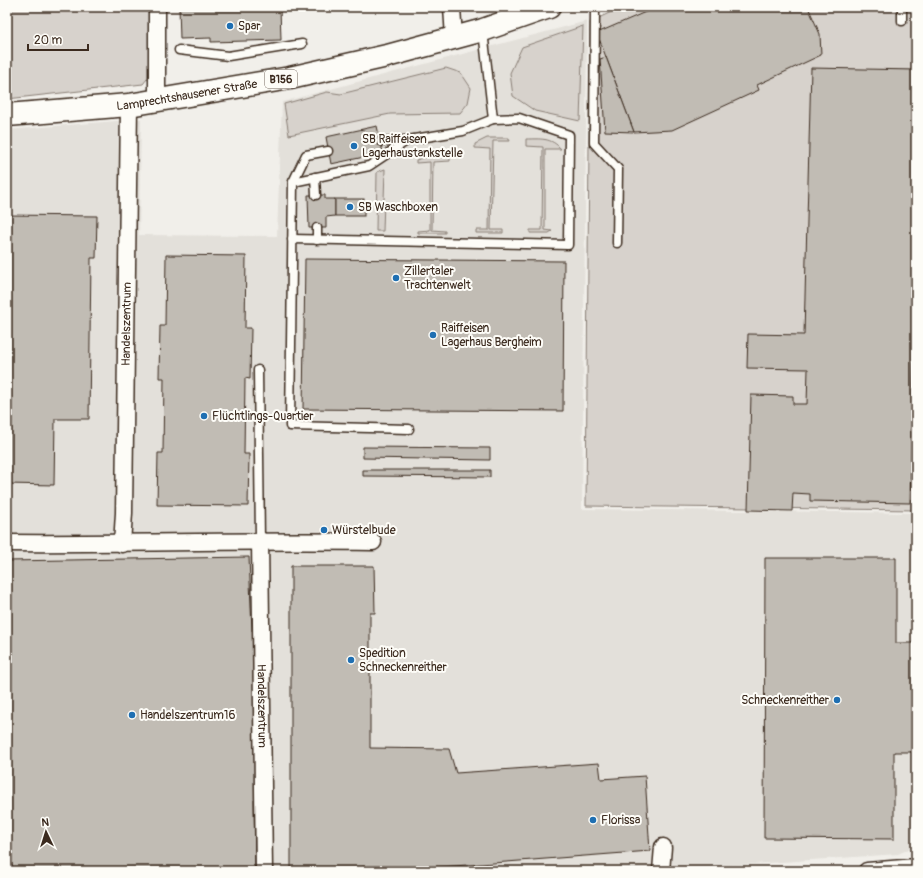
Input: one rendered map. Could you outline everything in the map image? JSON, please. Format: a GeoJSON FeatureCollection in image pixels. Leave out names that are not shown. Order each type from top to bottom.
{"type":"FeatureCollection","features":[{"type":"Feature","properties":{"kind":"main road","name":"Lamprechtshausener Straße"},"geometry":{"type":"LineString","coordinates":[[7,115],[129,105],[290,78],[454,38],[483,30],[549,7]]}},
{"type":"Feature","properties":{"kind":"street"},"geometry":{"type":"LineString","coordinates":[[157,7],[157,100]]}},
{"type":"Feature","properties":{"kind":"street"},"geometry":{"type":"LineString","coordinates":[[452,7],[454,38]]}},
{"type":"Feature","properties":{"kind":"street","name":"Handelszentrum"},"geometry":{"type":"LineString","coordinates":[[122,544],[124,497],[129,105]]}},
{"type":"Feature","properties":{"kind":"street"},"geometry":{"type":"LineString","coordinates":[[7,543],[122,544],[260,540],[373,542]]}},
{"type":"Feature","properties":{"kind":"street","name":"Handelszentrum"},"geometry":{"type":"LineString","coordinates":[[260,540],[264,871]]}},
{"type":"Feature","properties":{"kind":"street"},"geometry":{"type":"LineString","coordinates":[[661,871],[663,847]]}},
{"type":"Feature","properties":{"kind":"street"},"geometry":{"type":"LineString","coordinates":[[867,871],[916,867]]}},
{"type":"Feature","properties":{"kind":"lane"},"geometry":{"type":"LineString","coordinates":[[595,7],[594,143],[618,169],[617,243]]}},
{"type":"Feature","properties":{"kind":"lane"},"geometry":{"type":"LineString","coordinates":[[902,7],[902,21]]}},
{"type":"Feature","properties":{"kind":"lane"},"geometry":{"type":"LineString","coordinates":[[483,30],[493,119]]}},
{"type":"Feature","properties":{"kind":"lane"},"geometry":{"type":"LineString","coordinates":[[179,50],[228,56],[302,44]]}},
{"type":"Feature","properties":{"kind":"lane"},"geometry":{"type":"LineString","coordinates":[[292,239],[568,245],[569,135],[519,118],[493,119],[463,131],[408,140],[380,141]]}},
{"type":"Feature","properties":{"kind":"lane"},"geometry":{"type":"LineString","coordinates":[[294,182],[369,166],[408,140]]}},
{"type":"Feature","properties":{"kind":"lane"},"geometry":{"type":"LineString","coordinates":[[328,151],[306,155],[294,182],[290,426],[409,429]]}},
{"type":"Feature","properties":{"kind":"lane"},"geometry":{"type":"LineString","coordinates":[[315,177],[316,195]]}},
{"type":"Feature","properties":{"kind":"lane"},"geometry":{"type":"LineString","coordinates":[[317,228],[317,240]]}},
{"type":"Feature","properties":{"kind":"lane"},"geometry":{"type":"LineString","coordinates":[[258,370],[260,540]]}},
{"type":"Feature","properties":{"kind":"shaded area"},"geometry":{"type":"Polygon","coordinates":[[[7,7],[149,7],[151,74],[143,84],[7,99],[7,7]]]}},
{"type":"Feature","properties":{"kind":"shaded area"},"geometry":{"type":"Polygon","coordinates":[[[622,7],[916,7],[916,510],[586,506],[590,22],[622,7]]]}},
{"type":"Feature","properties":{"kind":"shaded area"},"geometry":{"type":"Polygon","coordinates":[[[587,21],[582,509],[916,513],[916,846],[898,854],[651,871],[7,871],[7,130],[141,119],[139,235],[277,236],[282,102],[587,21]]]}},
{"type":"Feature","properties":{"kind":"shaded area"},"geometry":{"type":"Polygon","coordinates":[[[583,26],[580,121],[535,111],[513,96],[510,73],[522,47],[583,26]]]}},
{"type":"Feature","properties":{"kind":"shaded area"},"geometry":{"type":"Polygon","coordinates":[[[446,68],[461,73],[471,88],[468,103],[460,113],[390,114],[289,135],[284,104],[327,92],[341,94],[446,68]]]}},
{"type":"Feature","properties":{"kind":"shaded area"},"geometry":{"type":"Polygon","coordinates":[[[487,138],[509,138],[510,141],[493,141],[491,230],[503,230],[503,233],[476,233],[476,230],[489,230],[490,149],[475,148],[475,144],[487,138]]]}},
{"type":"Feature","properties":{"kind":"shaded area"},"geometry":{"type":"Polygon","coordinates":[[[526,139],[541,139],[553,142],[561,149],[545,149],[545,230],[552,231],[549,233],[530,233],[530,230],[542,230],[543,147],[526,146],[526,139]]]}},
{"type":"Feature","properties":{"kind":"shaded area"},"geometry":{"type":"Polygon","coordinates":[[[450,150],[450,161],[433,162],[432,230],[445,231],[445,233],[418,233],[418,231],[430,230],[430,162],[416,163],[416,160],[450,150]]]}},
{"type":"Feature","properties":{"kind":"shaded area"},"geometry":{"type":"Polygon","coordinates":[[[385,169],[383,231],[376,231],[377,172],[385,169]]]}},
{"type":"Feature","properties":{"kind":"building","name":"Spar"},"geometry":{"type":"Polygon","coordinates":[[[179,7],[280,7],[281,40],[211,42],[211,38],[180,39],[179,7]]]}},
{"type":"Feature","properties":{"kind":"building"},"geometry":{"type":"Polygon","coordinates":[[[657,7],[808,7],[820,34],[821,55],[757,85],[759,90],[672,130],[634,132],[597,33],[657,7]]]}},
{"type":"Feature","properties":{"kind":"building"},"geometry":{"type":"Polygon","coordinates":[[[606,57],[634,132],[605,131],[600,59],[606,57]]]}},
{"type":"Feature","properties":{"kind":"building"},"geometry":{"type":"Polygon","coordinates":[[[811,68],[916,70],[916,240],[910,503],[810,501],[810,494],[793,493],[792,511],[748,510],[751,395],[793,396],[793,404],[807,404],[808,369],[747,368],[748,334],[804,335],[811,68]]]}},
{"type":"Feature","properties":{"kind":"building","name":"SB Raiffeisen Lagerhaustankstelle"},"geometry":{"type":"Polygon","coordinates":[[[377,126],[383,153],[331,164],[326,137],[377,126]]]}},
{"type":"Feature","properties":{"kind":"building"},"geometry":{"type":"Polygon","coordinates":[[[308,195],[325,195],[325,199],[335,199],[335,216],[326,217],[326,228],[309,228],[308,195]]]}},
{"type":"Feature","properties":{"kind":"building","name":"SB Waschboxen"},"geometry":{"type":"Polygon","coordinates":[[[335,199],[364,199],[364,216],[335,216],[335,199]]]}},
{"type":"Feature","properties":{"kind":"building"},"geometry":{"type":"Polygon","coordinates":[[[7,215],[97,216],[96,258],[91,258],[89,419],[55,419],[54,485],[7,484],[7,215]]]}},
{"type":"Feature","properties":{"kind":"building","name":"Flüchtlings-Quartier"},"geometry":{"type":"Polygon","coordinates":[[[166,255],[246,256],[245,328],[251,328],[250,379],[245,378],[244,454],[249,454],[248,506],[157,505],[158,453],[163,453],[164,378],[159,378],[160,326],[165,326],[166,255]]]}},
{"type":"Feature","properties":{"kind":"building","name":"Raiffeisen Lagerhaus Bergheim"},"geometry":{"type":"Polygon","coordinates":[[[305,259],[564,261],[563,411],[303,409],[305,259]]]}},
{"type":"Feature","properties":{"kind":"building"},"geometry":{"type":"Polygon","coordinates":[[[363,447],[490,448],[490,460],[363,458],[363,447]]]}},
{"type":"Feature","properties":{"kind":"building"},"geometry":{"type":"Polygon","coordinates":[[[363,470],[490,470],[490,477],[363,476],[363,470]]]}},
{"type":"Feature","properties":{"kind":"building","name":"Handelszentrum16"},"geometry":{"type":"Polygon","coordinates":[[[249,557],[252,631],[255,631],[257,800],[254,800],[255,871],[7,871],[7,561],[249,557]]]}},
{"type":"Feature","properties":{"kind":"building"},"geometry":{"type":"Polygon","coordinates":[[[765,558],[896,558],[896,643],[916,643],[916,752],[894,752],[894,839],[764,838],[765,558]]]}},
{"type":"Feature","properties":{"kind":"building"},"geometry":{"type":"Polygon","coordinates":[[[291,566],[374,566],[375,613],[370,613],[370,748],[449,749],[456,773],[599,763],[601,779],[645,776],[650,851],[428,868],[362,867],[362,871],[291,871],[291,566]]]}},
{"type":"Feature","properties":{"kind":"place","name":"Spar"},"geometry":{"type":"Point","coordinates":[230,26]}},
{"type":"Feature","properties":{"kind":"place","name":"SB Raiffeisen Lagerhaustankstelle"},"geometry":{"type":"Point","coordinates":[354,146]}},
{"type":"Feature","properties":{"kind":"place","name":"SB Waschboxen"},"geometry":{"type":"Point","coordinates":[350,207]}},
{"type":"Feature","properties":{"kind":"place","name":"Zillertaler Trachtenwelt"},"geometry":{"type":"Point","coordinates":[396,278]}},
{"type":"Feature","properties":{"kind":"place","name":"Raiffeisen Lagerhaus Bergheim"},"geometry":{"type":"Point","coordinates":[433,335]}},
{"type":"Feature","properties":{"kind":"place","name":"Flüchtlings-Quartier"},"geometry":{"type":"Point","coordinates":[204,416]}},
{"type":"Feature","properties":{"kind":"place","name":"Würstelbude"},"geometry":{"type":"Point","coordinates":[324,530]}},
{"type":"Feature","properties":{"kind":"place","name":"Spedition Schneckenreither"},"geometry":{"type":"Point","coordinates":[351,660]}},
{"type":"Feature","properties":{"kind":"place","name":"Schneckenreither"},"geometry":{"type":"Point","coordinates":[837,700]}},
{"type":"Feature","properties":{"kind":"place","name":"Handelszentrum16"},"geometry":{"type":"Point","coordinates":[132,715]}},
{"type":"Feature","properties":{"kind":"place","name":"Florissa"},"geometry":{"type":"Point","coordinates":[593,820]}}]}
